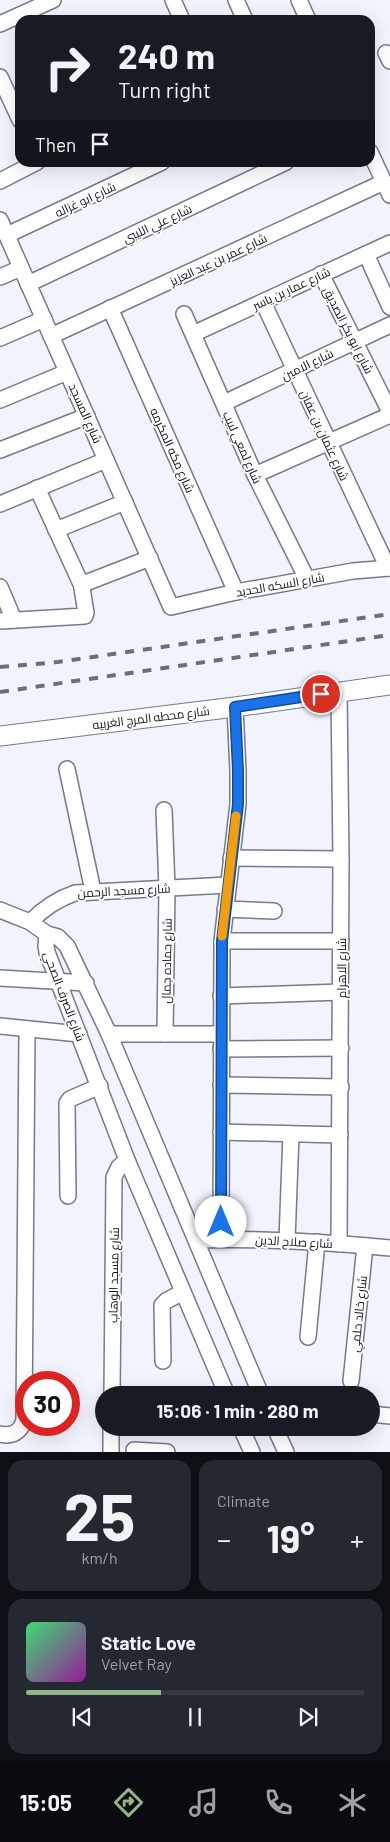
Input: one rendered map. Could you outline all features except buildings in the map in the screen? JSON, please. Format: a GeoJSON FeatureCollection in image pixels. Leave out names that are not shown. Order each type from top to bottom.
{"type":"FeatureCollection","features":[{"type":"Feature","properties":{"kind":"main road","name":"شارع محطه المرج الغربيه"},"geometry":{"type":"LineString","coordinates":[[0,736],[235,707],[390,684]]}},
{"type":"Feature","properties":{"kind":"street"},"geometry":{"type":"LineString","coordinates":[[173,0],[180,15]]}},
{"type":"Feature","properties":{"kind":"street"},"geometry":{"type":"LineString","coordinates":[[236,0],[243,15]]}},
{"type":"Feature","properties":{"kind":"street"},"geometry":{"type":"LineString","coordinates":[[299,0],[306,15]]}},
{"type":"Feature","properties":{"kind":"street"},"geometry":{"type":"LineString","coordinates":[[2,17],[46,9]]}},
{"type":"Feature","properties":{"kind":"street"},"geometry":{"type":"LineString","coordinates":[[0,76],[15,109]]}},
{"type":"Feature","properties":{"kind":"street"},"geometry":{"type":"LineString","coordinates":[[375,163],[387,188]]}},
{"type":"Feature","properties":{"kind":"street"},"geometry":{"type":"LineString","coordinates":[[0,181],[27,167]]}},
{"type":"Feature","properties":{"kind":"street","name":"شارع ابو غزاله"},"geometry":{"type":"LineString","coordinates":[[7,235],[151,167]]}},
{"type":"Feature","properties":{"kind":"street","name":"شارع علي الليبي"},"geometry":{"type":"LineString","coordinates":[[28,284],[275,167]]}},
{"type":"Feature","properties":{"kind":"street","name":"شارع عمر بن عبد العزيز"},"geometry":{"type":"LineString","coordinates":[[52,336],[110,308],[387,188]]}},
{"type":"Feature","properties":{"kind":"street","name":"شارع المسجد"},"geometry":{"type":"LineString","coordinates":[[0,220],[171,606]]}},
{"type":"Feature","properties":{"kind":"street","name":"شارع عمار بن ياسر"},"geometry":{"type":"LineString","coordinates":[[192,334],[390,242]]}},
{"type":"Feature","properties":{"kind":"street"},"geometry":{"type":"LineString","coordinates":[[366,254],[390,308]]}},
{"type":"Feature","properties":{"kind":"street"},"geometry":{"type":"LineString","coordinates":[[0,277],[21,268]]}},
{"type":"Feature","properties":{"kind":"street","name":"شارع ابو بكر الصديق"},"geometry":{"type":"LineString","coordinates":[[321,274],[390,413]]}},
{"type":"Feature","properties":{"kind":"street","name":"شارع عثمان بن عفان"},"geometry":{"type":"LineString","coordinates":[[263,302],[389,568]]}},
{"type":"Feature","properties":{"kind":"street","name":"شارع مكه المكرمه"},"geometry":{"type":"LineString","coordinates":[[110,308],[236,592]]}},
{"type":"Feature","properties":{"kind":"street","name":"شارع لمعي لبيب"},"geometry":{"type":"LineString","coordinates":[[184,314],[255,475],[307,579]]}},
{"type":"Feature","properties":{"kind":"street"},"geometry":{"type":"LineString","coordinates":[[0,338],[44,319]]}},
{"type":"Feature","properties":{"kind":"street","name":"شارع الامين"},"geometry":{"type":"LineString","coordinates":[[224,403],[390,325]]}},
{"type":"Feature","properties":{"kind":"street"},"geometry":{"type":"LineString","coordinates":[[0,400],[67,372]]}},
{"type":"Feature","properties":{"kind":"street"},"geometry":{"type":"LineString","coordinates":[[255,475],[329,443],[390,413]]}},
{"type":"Feature","properties":{"kind":"street"},"geometry":{"type":"LineString","coordinates":[[0,450],[87,416]]}},
{"type":"Feature","properties":{"kind":"street"},"geometry":{"type":"LineString","coordinates":[[0,504],[106,460]]}},
{"type":"Feature","properties":{"kind":"street"},"geometry":{"type":"LineString","coordinates":[[0,587],[7,621],[85,616],[82,586],[37,488]]}},
{"type":"Feature","properties":{"kind":"street"},"geometry":{"type":"LineString","coordinates":[[56,530],[125,502]]}},
{"type":"Feature","properties":{"kind":"street"},"geometry":{"type":"LineString","coordinates":[[82,586],[150,558]]}},
{"type":"Feature","properties":{"kind":"street","name":"شارع السكه الحديد"},"geometry":{"type":"LineString","coordinates":[[171,606],[307,579],[353,571],[389,568]]}},
{"type":"Feature","properties":{"kind":"street","name":"شارع الاهرام"},"geometry":{"type":"LineString","coordinates":[[338,692],[341,859],[341,1087],[338,1244]]}},
{"type":"Feature","properties":{"kind":"street"},"geometry":{"type":"LineString","coordinates":[[221,1239],[220,996],[222,941],[238,804],[235,707]]}},
{"type":"Feature","properties":{"kind":"street"},"geometry":{"type":"LineString","coordinates":[[67,769],[93,891]]}},
{"type":"Feature","properties":{"kind":"street","name":"شارع حماده جمال"},"geometry":{"type":"LineString","coordinates":[[164,810],[167,888],[165,1034]]}},
{"type":"Feature","properties":{"kind":"street"},"geometry":{"type":"LineString","coordinates":[[231,858],[341,859]]}},
{"type":"Feature","properties":{"kind":"street","name":"شارع مسجد الرحمن"},"geometry":{"type":"LineString","coordinates":[[30,922],[43,908],[75,892],[228,885]]}},
{"type":"Feature","properties":{"kind":"street"},"geometry":{"type":"LineString","coordinates":[[0,910],[30,922],[47,934]]}},
{"type":"Feature","properties":{"kind":"street"},"geometry":{"type":"LineString","coordinates":[[225,910],[274,911]]}},
{"type":"Feature","properties":{"kind":"street","name":"شارع الصرف الصحي"},"geometry":{"type":"LineString","coordinates":[[223,1386],[127,1160],[47,952],[47,934],[58,937],[67,946],[86,983],[197,1240],[257,1386]]}},
{"type":"Feature","properties":{"kind":"street"},"geometry":{"type":"LineString","coordinates":[[222,941],[341,940]]}},
{"type":"Feature","properties":{"kind":"street"},"geometry":{"type":"LineString","coordinates":[[0,978],[86,983]]}},
{"type":"Feature","properties":{"kind":"street"},"geometry":{"type":"LineString","coordinates":[[220,996],[341,992]]}},
{"type":"Feature","properties":{"kind":"street"},"geometry":{"type":"LineString","coordinates":[[0,1026],[79,1034]]}},
{"type":"Feature","properties":{"kind":"street"},"geometry":{"type":"LineString","coordinates":[[0,1434],[15,1433],[20,1430],[24,1420],[27,1029]]}},
{"type":"Feature","properties":{"kind":"street"},"geometry":{"type":"LineString","coordinates":[[109,1034],[221,1034]]}},
{"type":"Feature","properties":{"kind":"street"},"geometry":{"type":"LineString","coordinates":[[221,1049],[341,1048]]}},
{"type":"Feature","properties":{"kind":"street"},"geometry":{"type":"LineString","coordinates":[[221,1085],[341,1087]]}},
{"type":"Feature","properties":{"kind":"street"},"geometry":{"type":"LineString","coordinates":[[68,1196],[67,1103],[70,1099],[100,1086]]}},
{"type":"Feature","properties":{"kind":"street"},"geometry":{"type":"LineString","coordinates":[[221,1132],[340,1135]]}},
{"type":"Feature","properties":{"kind":"street"},"geometry":{"type":"LineString","coordinates":[[287,1240],[291,1134]]}},
{"type":"Feature","properties":{"kind":"street","name":"شارع مسجد الوهاب"},"geometry":{"type":"LineString","coordinates":[[112,1386],[114,1177],[119,1167],[127,1160]]}},
{"type":"Feature","properties":{"kind":"street","name":"شارع صلاح الدين"},"geometry":{"type":"LineString","coordinates":[[197,1240],[287,1240],[390,1248]]}},
{"type":"Feature","properties":{"kind":"street"},"geometry":{"type":"LineString","coordinates":[[308,1337],[317,1242]]}},
{"type":"Feature","properties":{"kind":"street","name":"شارع خالد حلمي"},"geometry":{"type":"LineString","coordinates":[[351,1381],[365,1246]]}},
{"type":"Feature","properties":{"kind":"street"},"geometry":{"type":"LineString","coordinates":[[163,1361],[162,1305],[183,1292]]}},
{"type":"Feature","properties":{"kind":"street"},"geometry":{"type":"LineString","coordinates":[[111,1436],[111,1452]]}},
{"type":"Feature","properties":{"kind":"street"},"geometry":{"type":"LineString","coordinates":[[245,1436],[252,1452]]}},
{"type":"Feature","properties":{"kind":"street"},"geometry":{"type":"LineString","coordinates":[[279,1436],[286,1452]]}},
{"type":"Feature","properties":{"kind":"street"},"geometry":{"type":"LineString","coordinates":[[134,1450],[167,1452]]}},
{"type":"Feature","properties":{"kind":"railway"},"geometry":{"type":"LineString","coordinates":[[0,667],[58,662],[390,614]]}},
{"type":"Feature","properties":{"kind":"railway"},"geometry":{"type":"LineString","coordinates":[[0,692],[390,635]]}},
{"type":"Feature","properties":{"kind":"slow traffic"},"geometry":{"type":"LineString","coordinates":[[222,936],[236,816]]}},
{"type":"Feature","properties":{"kind":"route"},"geometry":{"type":"LineString","coordinates":[[221,1222],[220,996],[222,941],[238,804],[235,707],[321,694]]}}]}
